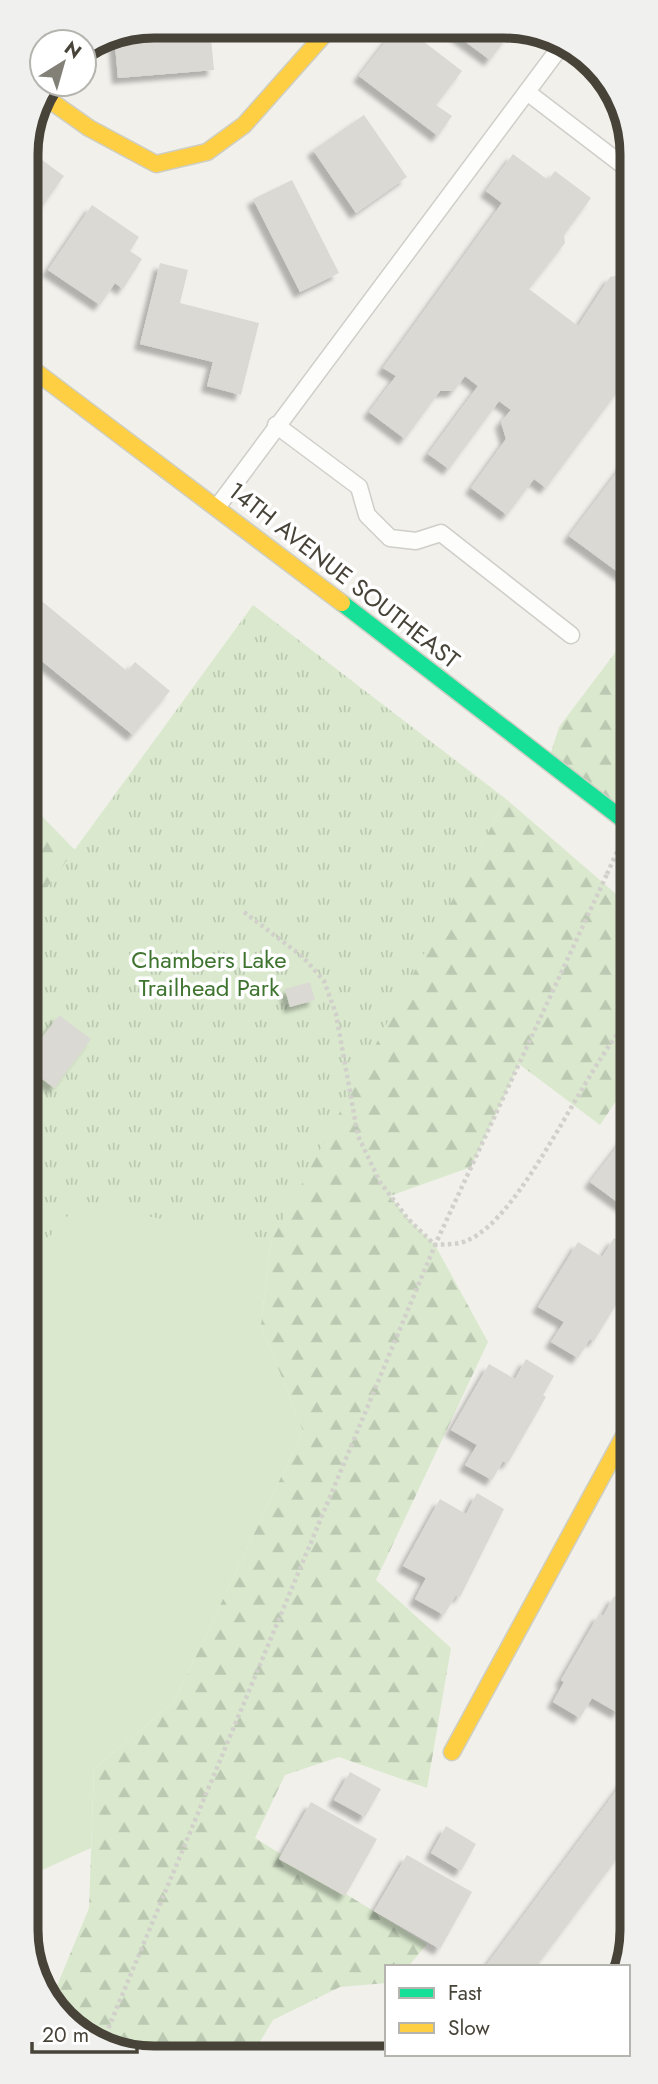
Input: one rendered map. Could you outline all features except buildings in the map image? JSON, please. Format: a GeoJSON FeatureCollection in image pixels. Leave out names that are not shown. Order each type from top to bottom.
{"type":"FeatureCollection","features":[{"type":"Feature","properties":{"kind":"street"},"geometry":{"type":"LineString","coordinates":[[51,101],[89,128],[156,164],[207,152],[244,125],[321,38]]}},
{"type":"Feature","properties":{"kind":"street","name":"14TH AVENUE SOUTHEAST"},"geometry":{"type":"LineString","coordinates":[[39,374],[218,506],[620,816]]}},
{"type":"Feature","properties":{"kind":"street"},"geometry":{"type":"LineString","coordinates":[[452,1752],[619,1445]]}},
{"type":"Feature","properties":{"kind":"lane"},"geometry":{"type":"LineString","coordinates":[[218,506],[557,51]]}},
{"type":"Feature","properties":{"kind":"lane"},"geometry":{"type":"LineString","coordinates":[[527,92],[620,163]]}},
{"type":"Feature","properties":{"kind":"lane"},"geometry":{"type":"LineString","coordinates":[[276,425],[359,487],[367,515],[390,538],[416,541],[441,533],[571,635]]}},
{"type":"Feature","properties":{"kind":"path"},"geometry":{"type":"LineString","coordinates":[[106,2035],[435,1245],[620,847]]}},
{"type":"Feature","properties":{"kind":"path"},"geometry":{"type":"LineString","coordinates":[[244,912],[303,957],[324,981],[336,1014],[358,1136],[380,1182],[408,1220],[435,1245],[467,1241],[504,1214],[620,1034]]}},
{"type":"Feature","properties":{"kind":"green space","name":"Chambers Lake Trailhead Park"},"geometry":{"type":"Polygon","coordinates":[[[253,605],[506,799],[272,1240],[79,1203],[38,1249],[39,899],[253,605]]]}},
{"type":"Feature","properties":{"kind":"green space"},"geometry":{"type":"Polygon","coordinates":[[[620,647],[620,817],[548,762],[559,727],[620,647]]]}},
{"type":"Feature","properties":{"kind":"green space"},"geometry":{"type":"Polygon","coordinates":[[[506,799],[620,897],[619,1096],[600,1125],[519,1064],[471,1167],[390,1196],[408,1219],[435,1245],[488,1342],[376,1580],[451,1648],[427,1788],[339,1757],[285,1775],[255,1838],[427,1944],[410,1965],[385,1965],[385,1983],[340,1987],[273,2020],[257,2046],[155,2046],[117,2039],[103,2034],[84,2021],[56,1989],[89,1908],[94,1769],[174,1702],[303,1431],[261,1325],[279,1171],[433,935],[506,799]]]}},
{"type":"Feature","properties":{"kind":"green space"},"geometry":{"type":"Polygon","coordinates":[[[39,813],[75,850],[39,899],[39,813]]]}},
{"type":"Feature","properties":{"kind":"green space"},"geometry":{"type":"Polygon","coordinates":[[[74,1138],[279,1171],[261,1325],[303,1431],[174,1702],[94,1769],[91,1848],[38,1872],[38,1186],[74,1138]]]}},
{"type":"Feature","properties":{"kind":"traffic: fast"},"geometry":{"type":"LineString","coordinates":[[342,603],[620,817]]}},
{"type":"Feature","properties":{"kind":"traffic: slow"},"geometry":{"type":"LineString","coordinates":[[51,101],[89,128],[156,164],[207,152],[244,125],[321,38]]}},
{"type":"Feature","properties":{"kind":"traffic: slow"},"geometry":{"type":"LineString","coordinates":[[39,374],[342,603]]}},
{"type":"Feature","properties":{"kind":"traffic: slow"},"geometry":{"type":"LineString","coordinates":[[452,1752],[619,1445]]}}]}
